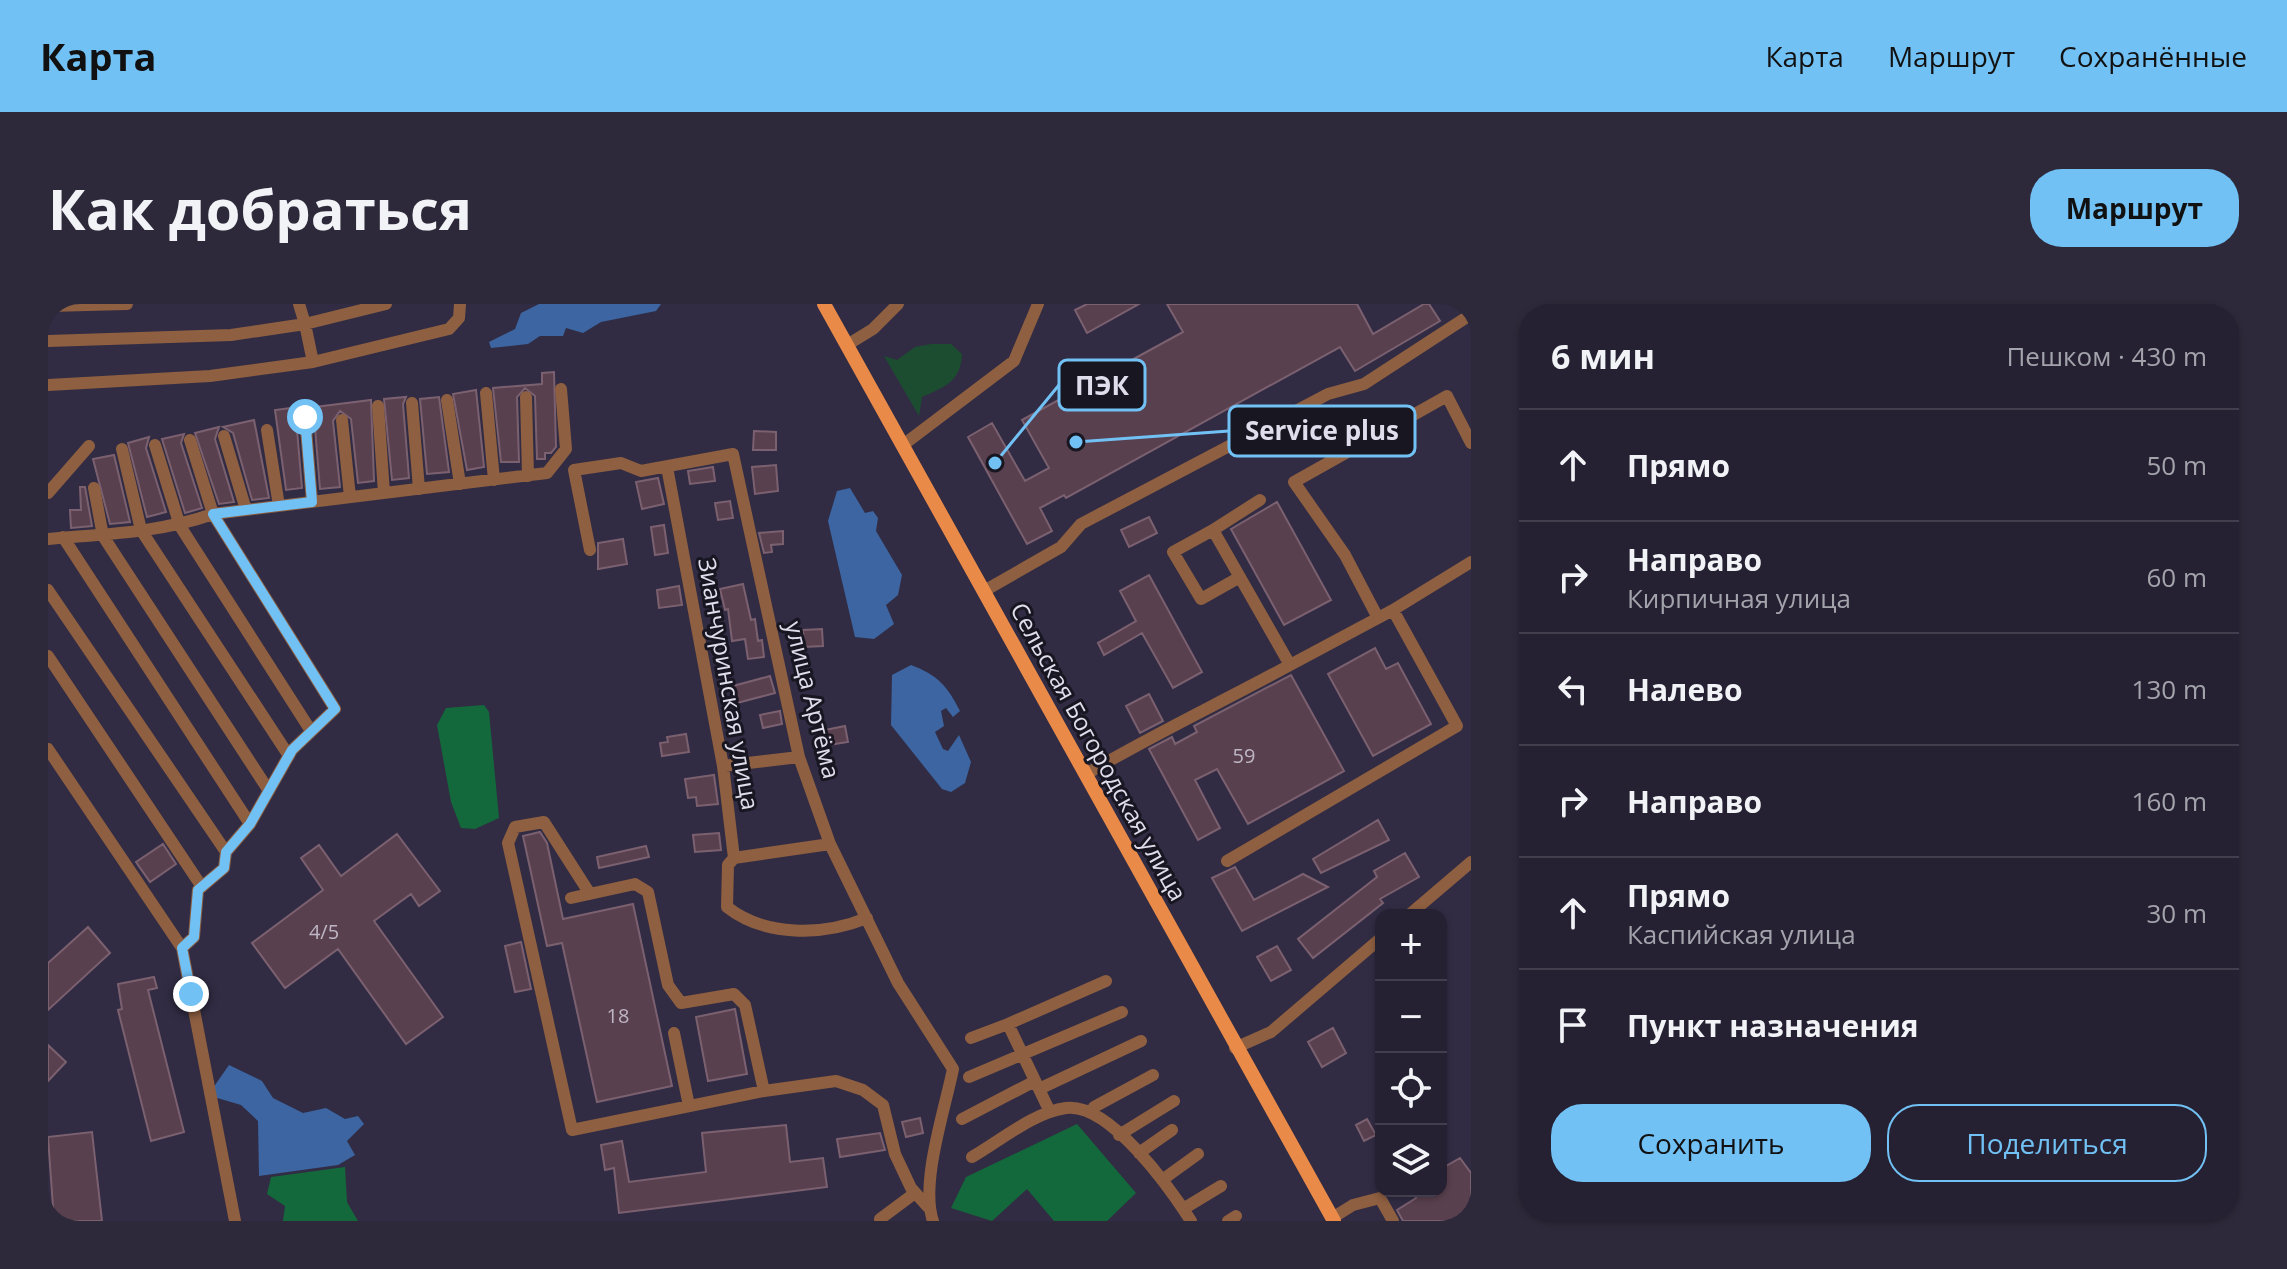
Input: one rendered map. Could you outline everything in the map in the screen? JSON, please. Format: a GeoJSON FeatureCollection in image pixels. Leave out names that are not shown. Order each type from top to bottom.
{"type":"FeatureCollection","features":[{"type":"Feature","properties":{"kind":"main road","name":"Сельская Богородская улица"},"geometry":{"type":"LineString","coordinates":[[824,304],[1088,773],[1235,1048],[1333,1219]]}},
{"type":"Feature","properties":{"kind":"street"},"geometry":{"type":"LineString","coordinates":[[48,306],[127,304]]}},
{"type":"Feature","properties":{"kind":"street"},"geometry":{"type":"LineString","coordinates":[[299,304],[313,362]]}},
{"type":"Feature","properties":{"kind":"street"},"geometry":{"type":"LineString","coordinates":[[48,341],[231,335],[305,324],[386,304]]}},
{"type":"Feature","properties":{"kind":"street"},"geometry":{"type":"LineString","coordinates":[[48,385],[210,376],[313,362],[449,329],[459,318],[460,304]]}},
{"type":"Feature","properties":{"kind":"street"},"geometry":{"type":"LineString","coordinates":[[847,345],[873,329],[898,304]]}},
{"type":"Feature","properties":{"kind":"street"},"geometry":{"type":"LineString","coordinates":[[903,445],[1014,361],[1038,304]]}},
{"type":"Feature","properties":{"kind":"street"},"geometry":{"type":"LineString","coordinates":[[984,591],[1061,547],[1081,524],[1328,394],[1364,384],[1467,317],[1471,304]]}},
{"type":"Feature","properties":{"kind":"street"},"geometry":{"type":"LineString","coordinates":[[48,539],[103,536],[180,526],[213,514],[547,473],[566,449],[561,389]]}},
{"type":"Feature","properties":{"kind":"street"},"geometry":{"type":"LineString","coordinates":[[486,393],[494,480]]}},
{"type":"Feature","properties":{"kind":"street"},"geometry":{"type":"LineString","coordinates":[[1378,618],[1345,555],[1294,482],[1447,396],[1471,443]]}},
{"type":"Feature","properties":{"kind":"street"},"geometry":{"type":"LineString","coordinates":[[526,397],[528,476]]}},
{"type":"Feature","properties":{"kind":"street"},"geometry":{"type":"LineString","coordinates":[[447,400],[460,484]]}},
{"type":"Feature","properties":{"kind":"street"},"geometry":{"type":"LineString","coordinates":[[412,403],[419,489]]}},
{"type":"Feature","properties":{"kind":"street"},"geometry":{"type":"LineString","coordinates":[[378,406],[384,493]]}},
{"type":"Feature","properties":{"kind":"street"},"geometry":{"type":"LineString","coordinates":[[305,417],[312,502]]}},
{"type":"Feature","properties":{"kind":"street"},"geometry":{"type":"LineString","coordinates":[[342,420],[350,497]]}},
{"type":"Feature","properties":{"kind":"street"},"geometry":{"type":"LineString","coordinates":[[267,430],[279,506]]}},
{"type":"Feature","properties":{"kind":"street"},"geometry":{"type":"LineString","coordinates":[[224,436],[246,510]]}},
{"type":"Feature","properties":{"kind":"street"},"geometry":{"type":"LineString","coordinates":[[182,948],[194,937],[198,890],[224,868],[226,852],[250,824],[289,756],[335,709],[213,514],[190,440]]}},
{"type":"Feature","properties":{"kind":"street"},"geometry":{"type":"LineString","coordinates":[[155,445],[180,526],[311,731]]}},
{"type":"Feature","properties":{"kind":"street"},"geometry":{"type":"LineString","coordinates":[[48,493],[89,446]]}},
{"type":"Feature","properties":{"kind":"street"},"geometry":{"type":"LineString","coordinates":[[122,449],[141,530],[289,756]]}},
{"type":"Feature","properties":{"kind":"street","name":"улица Артёма"},"geometry":{"type":"LineString","coordinates":[[667,467],[733,454],[799,757],[830,844],[898,983],[953,1069],[928,1207]]}},
{"type":"Feature","properties":{"kind":"street"},"geometry":{"type":"LineString","coordinates":[[590,550],[574,470],[621,463],[641,471],[667,467]]}},
{"type":"Feature","properties":{"kind":"street","name":"Зианчуринская улица"},"geometry":{"type":"LineString","coordinates":[[667,467],[723,766],[734,858],[728,865],[727,907],[744,920],[773,929],[810,930],[852,925],[867,918]]}},
{"type":"Feature","properties":{"kind":"street"},"geometry":{"type":"LineString","coordinates":[[94,488],[103,536],[269,791]]}},
{"type":"Feature","properties":{"kind":"street"},"geometry":{"type":"LineString","coordinates":[[1240,577],[1201,599],[1173,552],[1260,500]]}},
{"type":"Feature","properties":{"kind":"street"},"geometry":{"type":"LineString","coordinates":[[1213,530],[1290,665]]}},
{"type":"Feature","properties":{"kind":"street"},"geometry":{"type":"LineString","coordinates":[[63,537],[250,824]]}},
{"type":"Feature","properties":{"kind":"street"},"geometry":{"type":"LineString","coordinates":[[1088,773],[1176,722],[1194,717],[1393,610],[1471,562]]}},
{"type":"Feature","properties":{"kind":"street"},"geometry":{"type":"LineString","coordinates":[[48,590],[226,852]]}},
{"type":"Feature","properties":{"kind":"street"},"geometry":{"type":"LineString","coordinates":[[1227,861],[1457,726],[1393,610]]}},
{"type":"Feature","properties":{"kind":"street"},"geometry":{"type":"LineString","coordinates":[[48,656],[202,887]]}},
{"type":"Feature","properties":{"kind":"street"},"geometry":{"type":"LineString","coordinates":[[48,749],[182,948],[235,1221]]}},
{"type":"Feature","properties":{"kind":"street"},"geometry":{"type":"LineString","coordinates":[[723,766],[799,757]]}},
{"type":"Feature","properties":{"kind":"street"},"geometry":{"type":"LineString","coordinates":[[590,894],[544,822],[515,827],[508,843],[572,1130],[764,1091],[836,1081],[863,1090],[883,1105],[895,1154],[915,1193],[928,1207],[933,1221]]}},
{"type":"Feature","properties":{"kind":"street"},"geometry":{"type":"LineString","coordinates":[[734,858],[830,844]]}},
{"type":"Feature","properties":{"kind":"street"},"geometry":{"type":"LineString","coordinates":[[1416,909],[1471,862]]}},
{"type":"Feature","properties":{"kind":"street"},"geometry":{"type":"LineString","coordinates":[[571,898],[635,884],[648,892],[668,985],[681,1003],[734,994],[745,1005],[764,1091]]}},
{"type":"Feature","properties":{"kind":"street"},"geometry":{"type":"LineString","coordinates":[[1235,1048],[1271,1032],[1375,943]]}},
{"type":"Feature","properties":{"kind":"street"},"geometry":{"type":"LineString","coordinates":[[971,1038],[1106,981]]}},
{"type":"Feature","properties":{"kind":"street"},"geometry":{"type":"LineString","coordinates":[[969,1077],[1122,1012]]}},
{"type":"Feature","properties":{"kind":"street"},"geometry":{"type":"LineString","coordinates":[[1008,1024],[1050,1112]]}},
{"type":"Feature","properties":{"kind":"street"},"geometry":{"type":"LineString","coordinates":[[674,1033],[689,1106]]}},
{"type":"Feature","properties":{"kind":"street"},"geometry":{"type":"LineString","coordinates":[[962,1119],[1141,1041]]}},
{"type":"Feature","properties":{"kind":"street"},"geometry":{"type":"LineString","coordinates":[[1092,1112],[1094,1107],[1153,1075]]}},
{"type":"Feature","properties":{"kind":"street"},"geometry":{"type":"LineString","coordinates":[[1119,1135],[1174,1101]]}},
{"type":"Feature","properties":{"kind":"street"},"geometry":{"type":"LineString","coordinates":[[972,1157],[1050,1112],[1075,1107],[1092,1112],[1139,1153],[1191,1221]]}},
{"type":"Feature","properties":{"kind":"street"},"geometry":{"type":"LineString","coordinates":[[1139,1153],[1172,1130]]}},
{"type":"Feature","properties":{"kind":"street"},"geometry":{"type":"LineString","coordinates":[[1162,1180],[1198,1154]]}},
{"type":"Feature","properties":{"kind":"street"},"geometry":{"type":"LineString","coordinates":[[1183,1209],[1221,1186]]}},
{"type":"Feature","properties":{"kind":"street"},"geometry":{"type":"LineString","coordinates":[[880,1219],[915,1193]]}},
{"type":"Feature","properties":{"kind":"street"},"geometry":{"type":"LineString","coordinates":[[1333,1219],[1353,1205],[1380,1198],[1393,1221]]}},
{"type":"Feature","properties":{"kind":"green space"},"geometry":{"type":"Polygon","coordinates":[[[951,344],[962,354],[961,363],[950,382],[922,397],[919,416],[884,356],[897,360],[915,347],[951,344]]]}},
{"type":"Feature","properties":{"kind":"green space"},"geometry":{"type":"Polygon","coordinates":[[[484,705],[489,712],[499,818],[475,829],[461,828],[451,802],[437,725],[446,708],[484,705]]]}},
{"type":"Feature","properties":{"kind":"green space"},"geometry":{"type":"Polygon","coordinates":[[[1077,1124],[1136,1193],[1107,1221],[1054,1221],[1027,1189],[992,1221],[951,1208],[966,1177],[1077,1124]]]}},
{"type":"Feature","properties":{"kind":"green space"},"geometry":{"type":"Polygon","coordinates":[[[345,1167],[347,1202],[358,1221],[283,1221],[285,1206],[267,1194],[271,1177],[345,1167]]]}},
{"type":"Feature","properties":{"kind":"water"},"geometry":{"type":"Polygon","coordinates":[[[539,304],[661,304],[656,311],[601,322],[583,333],[566,328],[563,336],[540,336],[528,344],[491,348],[489,342],[515,329],[521,313],[539,304]]]}},
{"type":"Feature","properties":{"kind":"water"},"geometry":{"type":"Polygon","coordinates":[[[850,488],[865,513],[873,511],[878,518],[876,531],[902,575],[898,595],[886,605],[894,624],[874,639],[855,637],[828,521],[837,491],[850,488]]]}},
{"type":"Feature","properties":{"kind":"water"},"geometry":{"type":"Polygon","coordinates":[[[911,665],[941,683],[960,711],[953,717],[946,708],[941,711],[944,726],[935,732],[943,749],[948,751],[959,735],[971,762],[965,783],[951,792],[942,789],[891,725],[892,675],[911,665]]]}},
{"type":"Feature","properties":{"kind":"water"},"geometry":{"type":"Polygon","coordinates":[[[229,1065],[262,1081],[273,1098],[303,1113],[326,1108],[345,1119],[358,1116],[364,1124],[347,1141],[355,1155],[338,1165],[259,1176],[258,1121],[241,1105],[214,1097],[213,1088],[229,1065]]]}},
{"type":"Feature","properties":{"kind":"building"},"geometry":{"type":"Polygon","coordinates":[[[1087,304],[1139,304],[1087,333],[1075,310],[1087,304]]]}},
{"type":"Feature","properties":{"kind":"building"},"geometry":{"type":"Polygon","coordinates":[[[1167,304],[1357,304],[1373,334],[1424,304],[1429,304],[1440,321],[1355,371],[1340,347],[1066,498],[1064,495],[1040,508],[1052,531],[1027,544],[968,437],[992,423],[1025,481],[1049,468],[1022,420],[1183,332],[1167,304]]]}},
{"type":"Feature","properties":{"kind":"building"},"geometry":{"type":"Polygon","coordinates":[[[554,372],[556,447],[551,453],[545,453],[545,459],[537,459],[535,396],[525,388],[517,397],[519,462],[501,462],[493,388],[542,384],[542,373],[554,372]]]}},
{"type":"Feature","properties":{"kind":"building"},"geometry":{"type":"Polygon","coordinates":[[[476,390],[484,467],[467,470],[453,394],[476,390]]]}},
{"type":"Feature","properties":{"kind":"building"},"geometry":{"type":"Polygon","coordinates":[[[406,397],[403,404],[409,478],[392,480],[384,399],[406,397]]]}},
{"type":"Feature","properties":{"kind":"building"},"geometry":{"type":"Polygon","coordinates":[[[439,397],[449,472],[427,474],[420,399],[439,397]]]}},
{"type":"Feature","properties":{"kind":"building"},"geometry":{"type":"Polygon","coordinates":[[[371,400],[374,481],[358,483],[351,419],[340,411],[333,421],[340,487],[320,489],[314,416],[307,408],[371,400]]]}},
{"type":"Feature","properties":{"kind":"building"},"geometry":{"type":"Polygon","coordinates":[[[302,409],[296,418],[302,488],[286,490],[275,410],[302,409]]]}},
{"type":"Feature","properties":{"kind":"building"},"geometry":{"type":"Polygon","coordinates":[[[254,420],[269,498],[252,500],[233,433],[223,427],[254,420]]]}},
{"type":"Feature","properties":{"kind":"building"},"geometry":{"type":"Polygon","coordinates":[[[219,427],[215,439],[234,502],[219,504],[195,433],[219,427]]]}},
{"type":"Feature","properties":{"kind":"building"},"geometry":{"type":"Polygon","coordinates":[[[754,431],[776,432],[776,450],[753,450],[754,431]]]}},
{"type":"Feature","properties":{"kind":"building"},"geometry":{"type":"Polygon","coordinates":[[[184,434],[181,443],[202,508],[185,513],[162,439],[184,434]]]}},
{"type":"Feature","properties":{"kind":"building"},"geometry":{"type":"Polygon","coordinates":[[[149,437],[146,448],[166,512],[147,517],[128,443],[149,437]]]}},
{"type":"Feature","properties":{"kind":"building"},"geometry":{"type":"Polygon","coordinates":[[[114,455],[130,522],[110,524],[93,459],[114,455]]]}},
{"type":"Feature","properties":{"kind":"building"},"geometry":{"type":"Polygon","coordinates":[[[776,465],[778,491],[755,494],[752,467],[776,465]]]}},
{"type":"Feature","properties":{"kind":"building"},"geometry":{"type":"Polygon","coordinates":[[[713,467],[715,481],[690,484],[688,471],[713,467]]]}},
{"type":"Feature","properties":{"kind":"building"},"geometry":{"type":"Polygon","coordinates":[[[658,478],[664,504],[642,509],[636,482],[658,478]]]}},
{"type":"Feature","properties":{"kind":"building"},"geometry":{"type":"Polygon","coordinates":[[[80,487],[85,487],[92,526],[71,528],[70,510],[81,510],[80,487]]]}},
{"type":"Feature","properties":{"kind":"building"},"geometry":{"type":"Polygon","coordinates":[[[730,501],[733,518],[718,520],[715,503],[730,501]]]}},
{"type":"Feature","properties":{"kind":"building"},"geometry":{"type":"Polygon","coordinates":[[[1277,502],[1331,600],[1284,625],[1231,529],[1277,502]]]}},
{"type":"Feature","properties":{"kind":"building"},"geometry":{"type":"Polygon","coordinates":[[[1149,517],[1157,533],[1129,547],[1121,530],[1149,517]]]}},
{"type":"Feature","properties":{"kind":"building"},"geometry":{"type":"Polygon","coordinates":[[[664,525],[668,553],[655,555],[651,527],[664,525]]]}},
{"type":"Feature","properties":{"kind":"building"},"geometry":{"type":"Polygon","coordinates":[[[783,531],[783,544],[771,545],[772,552],[764,553],[759,533],[783,531]]]}},
{"type":"Feature","properties":{"kind":"building"},"geometry":{"type":"Polygon","coordinates":[[[623,539],[627,564],[598,569],[598,543],[623,539]]]}},
{"type":"Feature","properties":{"kind":"building"},"geometry":{"type":"Polygon","coordinates":[[[1149,575],[1202,672],[1173,688],[1142,633],[1104,655],[1098,643],[1136,621],[1120,591],[1149,575]]]}},
{"type":"Feature","properties":{"kind":"building"},"geometry":{"type":"Polygon","coordinates":[[[743,584],[751,620],[755,619],[758,641],[762,640],[764,657],[748,659],[745,639],[732,641],[728,609],[725,610],[720,589],[743,584]]]}},
{"type":"Feature","properties":{"kind":"building"},"geometry":{"type":"Polygon","coordinates":[[[679,586],[682,605],[659,608],[657,590],[679,586]]]}},
{"type":"Feature","properties":{"kind":"building"},"geometry":{"type":"Polygon","coordinates":[[[822,629],[823,646],[804,647],[803,630],[822,629]]]}},
{"type":"Feature","properties":{"kind":"building"},"geometry":{"type":"Polygon","coordinates":[[[1375,648],[1386,669],[1398,663],[1431,724],[1373,756],[1328,674],[1375,648]]]}},
{"type":"Feature","properties":{"kind":"building"},"geometry":{"type":"Polygon","coordinates":[[[1291,675],[1344,771],[1248,824],[1217,769],[1195,780],[1220,828],[1198,840],[1149,749],[1172,737],[1175,744],[1197,732],[1194,726],[1291,675]]]}},
{"type":"Feature","properties":{"kind":"building"},"geometry":{"type":"Polygon","coordinates":[[[770,676],[775,693],[737,703],[733,686],[770,676]]]}},
{"type":"Feature","properties":{"kind":"building"},"geometry":{"type":"Polygon","coordinates":[[[1149,694],[1163,721],[1140,733],[1126,706],[1149,694]]]}},
{"type":"Feature","properties":{"kind":"building"},"geometry":{"type":"Polygon","coordinates":[[[780,711],[782,724],[763,728],[760,715],[780,711]]]}},
{"type":"Feature","properties":{"kind":"building"},"geometry":{"type":"Polygon","coordinates":[[[845,726],[848,742],[828,745],[825,730],[845,726]]]}},
{"type":"Feature","properties":{"kind":"building"},"geometry":{"type":"Polygon","coordinates":[[[686,734],[689,752],[662,756],[660,743],[668,742],[667,737],[686,734]]]}},
{"type":"Feature","properties":{"kind":"building"},"geometry":{"type":"Polygon","coordinates":[[[714,775],[718,804],[697,806],[696,797],[688,798],[685,779],[714,775]]]}},
{"type":"Feature","properties":{"kind":"building"},"geometry":{"type":"Polygon","coordinates":[[[1378,820],[1389,840],[1321,873],[1313,859],[1378,820]]]}},
{"type":"Feature","properties":{"kind":"building"},"geometry":{"type":"Polygon","coordinates":[[[540,832],[547,843],[563,919],[633,904],[672,1086],[597,1102],[562,943],[547,946],[523,836],[540,832]]]}},
{"type":"Feature","properties":{"kind":"building"},"geometry":{"type":"Polygon","coordinates":[[[719,833],[721,850],[695,852],[693,835],[719,833]]]}},
{"type":"Feature","properties":{"kind":"building"},"geometry":{"type":"Polygon","coordinates":[[[397,834],[440,891],[419,906],[411,894],[374,921],[443,1017],[406,1044],[338,949],[285,988],[252,943],[323,890],[301,858],[319,845],[341,876],[397,834]]]}},
{"type":"Feature","properties":{"kind":"building"},"geometry":{"type":"Polygon","coordinates":[[[163,844],[176,864],[150,882],[136,862],[163,844]]]}},
{"type":"Feature","properties":{"kind":"building"},"geometry":{"type":"Polygon","coordinates":[[[646,846],[649,857],[599,868],[597,857],[646,846]]]}},
{"type":"Feature","properties":{"kind":"building"},"geometry":{"type":"Polygon","coordinates":[[[1405,853],[1419,877],[1380,899],[1383,903],[1313,958],[1298,939],[1377,877],[1374,871],[1405,853]]]}},
{"type":"Feature","properties":{"kind":"building"},"geometry":{"type":"Polygon","coordinates":[[[1235,867],[1254,900],[1303,874],[1328,887],[1242,931],[1212,878],[1235,867]]]}},
{"type":"Feature","properties":{"kind":"building"},"geometry":{"type":"Polygon","coordinates":[[[88,927],[110,953],[48,1010],[48,963],[88,927]]]}},
{"type":"Feature","properties":{"kind":"building"},"geometry":{"type":"Polygon","coordinates":[[[521,942],[531,989],[515,992],[505,946],[521,942]]]}},
{"type":"Feature","properties":{"kind":"building"},"geometry":{"type":"Polygon","coordinates":[[[1277,946],[1291,970],[1271,981],[1257,957],[1277,946]]]}},
{"type":"Feature","properties":{"kind":"building"},"geometry":{"type":"Polygon","coordinates":[[[154,977],[157,988],[148,990],[184,1132],[151,1141],[118,1010],[122,1009],[118,984],[154,977]]]}},
{"type":"Feature","properties":{"kind":"building"},"geometry":{"type":"Polygon","coordinates":[[[735,1009],[747,1074],[708,1081],[696,1017],[735,1009]]]}},
{"type":"Feature","properties":{"kind":"building"},"geometry":{"type":"Polygon","coordinates":[[[1333,1028],[1346,1053],[1322,1067],[1308,1042],[1333,1028]]]}},
{"type":"Feature","properties":{"kind":"building"},"geometry":{"type":"Polygon","coordinates":[[[48,1045],[66,1062],[48,1081],[48,1045]]]}},
{"type":"Feature","properties":{"kind":"building"},"geometry":{"type":"Polygon","coordinates":[[[920,1118],[923,1133],[906,1137],[902,1122],[920,1118]]]}},
{"type":"Feature","properties":{"kind":"building"},"geometry":{"type":"Polygon","coordinates":[[[1367,1119],[1375,1136],[1364,1141],[1356,1125],[1367,1119]]]}},
{"type":"Feature","properties":{"kind":"building"},"geometry":{"type":"Polygon","coordinates":[[[786,1125],[790,1162],[823,1158],[827,1187],[619,1213],[614,1168],[605,1170],[601,1145],[622,1141],[629,1182],[706,1172],[702,1133],[786,1125]]]}},
{"type":"Feature","properties":{"kind":"building"},"geometry":{"type":"Polygon","coordinates":[[[92,1132],[102,1221],[54,1221],[48,1137],[92,1132]]]}},
{"type":"Feature","properties":{"kind":"building"},"geometry":{"type":"Polygon","coordinates":[[[880,1133],[885,1150],[840,1157],[837,1139],[880,1133]]]}},
{"type":"Feature","properties":{"kind":"building"},"geometry":{"type":"Polygon","coordinates":[[[1460,1158],[1471,1173],[1471,1221],[1403,1221],[1397,1210],[1416,1197],[1447,1197],[1447,1166],[1460,1158]]]}},
{"type":"Feature","properties":{"kind":"place","name":"Service plus"},"geometry":{"type":"Point","coordinates":[1076,442]}},
{"type":"Feature","properties":{"kind":"place","name":"ПЭК"},"geometry":{"type":"Point","coordinates":[995,463]}},
{"type":"Feature","properties":{"kind":"route"},"geometry":{"type":"LineString","coordinates":[[191,994],[182,948],[194,937],[198,890],[224,868],[226,852],[250,824],[292,750],[335,709],[213,514],[312,502],[305,417]]}}]}
